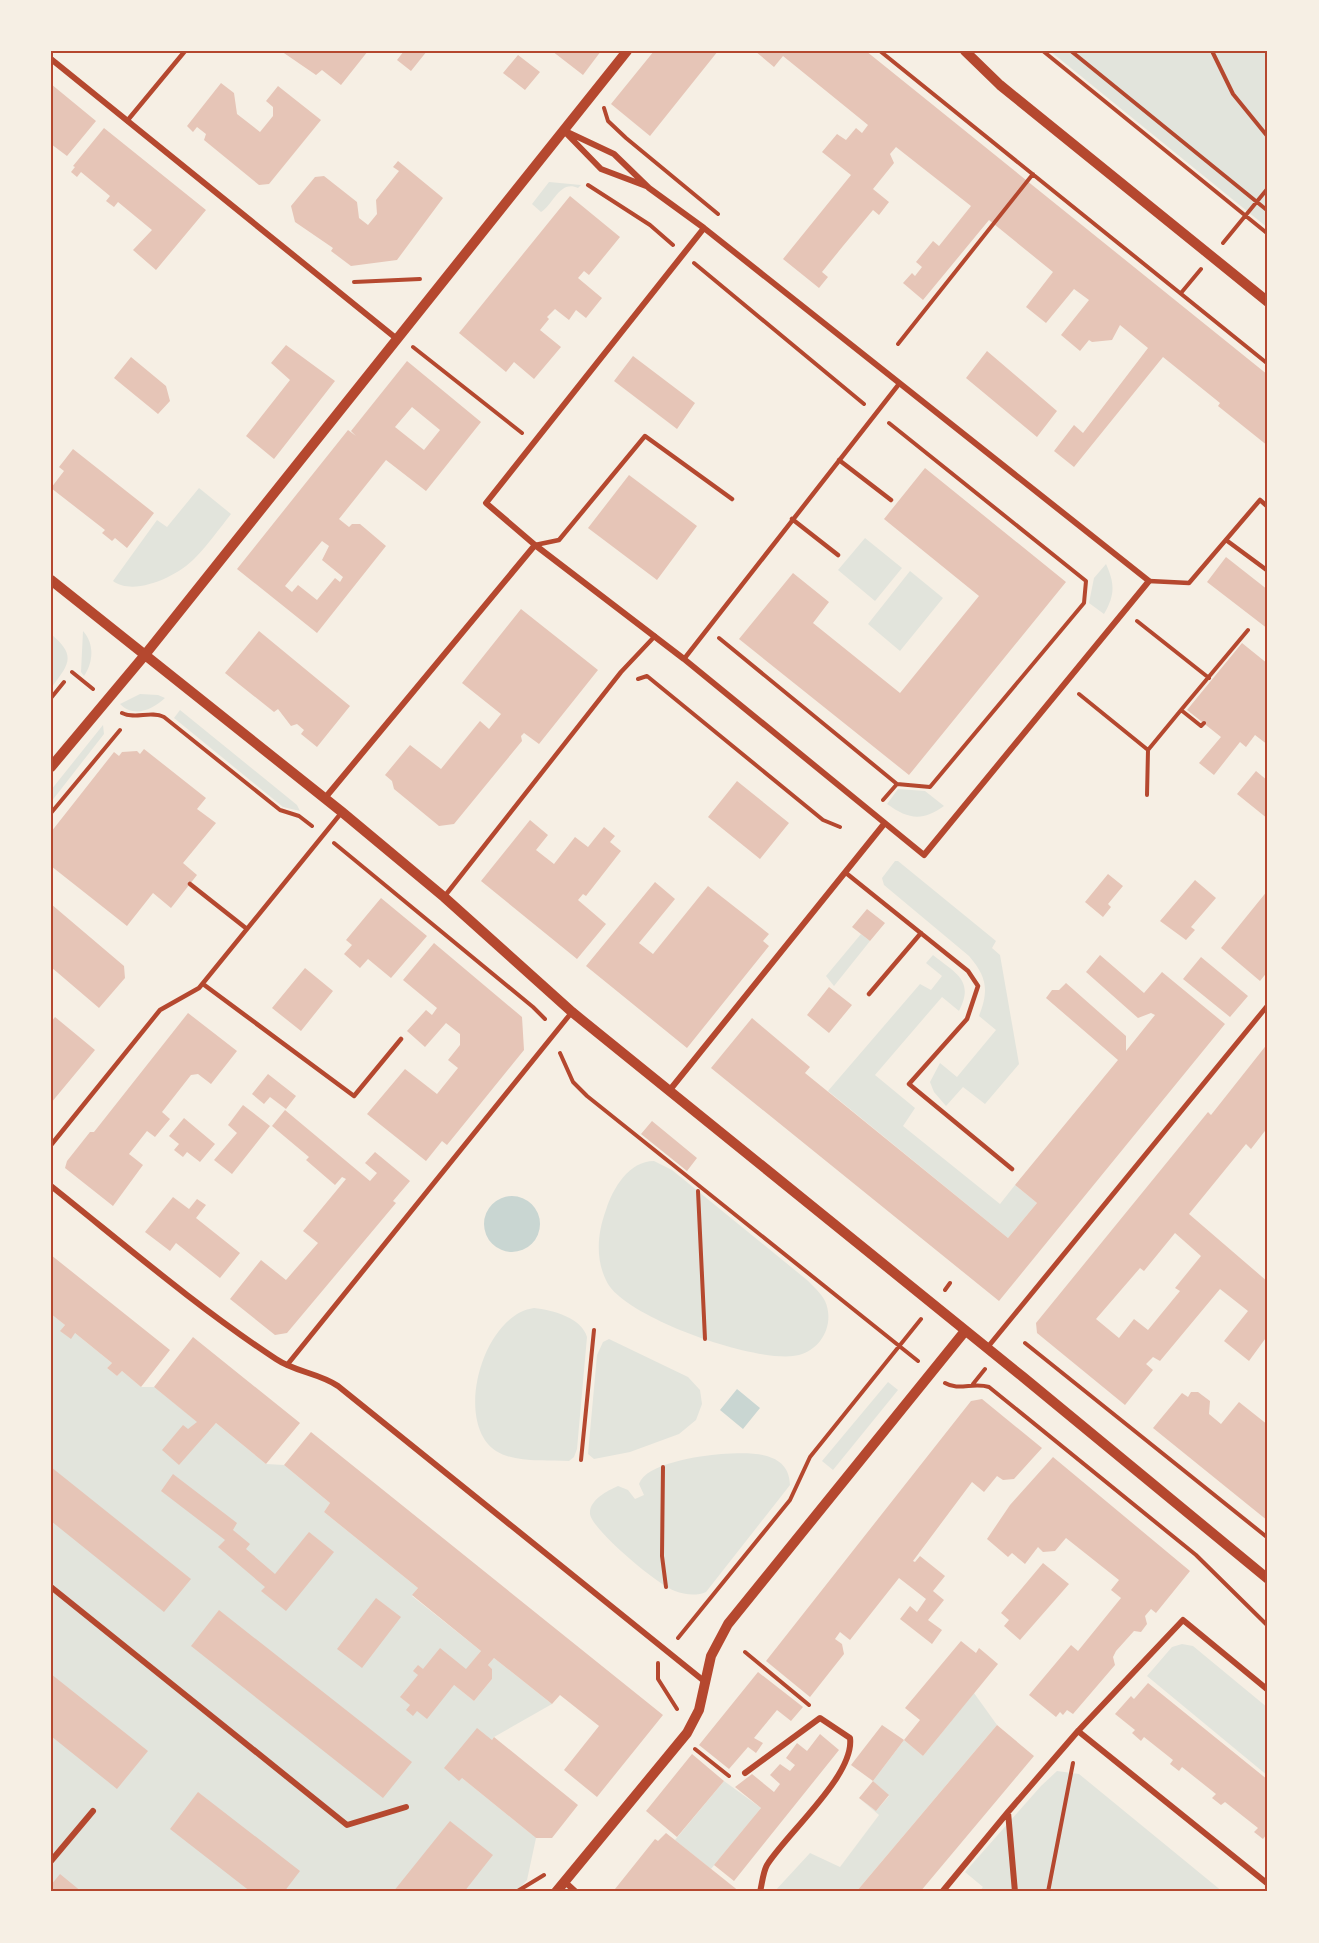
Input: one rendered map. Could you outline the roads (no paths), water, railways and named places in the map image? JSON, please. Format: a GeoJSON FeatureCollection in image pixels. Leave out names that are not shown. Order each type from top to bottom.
{"type":"FeatureCollection","features":[{"type":"Feature","properties":{"kind":"street"},"geometry":{"type":"LineString","coordinates":[[51,766],[144,656],[627,51]]}},
{"type":"Feature","properties":{"kind":"street"},"geometry":{"type":"LineString","coordinates":[[965,51],[1000,85],[1268,302]]}},
{"type":"Feature","properties":{"kind":"street"},"geometry":{"type":"LineString","coordinates":[[51,59],[397,339]]}},
{"type":"Feature","properties":{"kind":"street"},"geometry":{"type":"LineString","coordinates":[[563,130],[614,154],[649,188],[704,228],[1149,581],[924,855],[872,815],[684,659],[535,545],[486,503],[704,228]]}},
{"type":"Feature","properties":{"kind":"street"},"geometry":{"type":"LineString","coordinates":[[563,130],[601,170],[649,188]]}},
{"type":"Feature","properties":{"kind":"street"},"geometry":{"type":"LineString","coordinates":[[325,798],[535,545]]}},
{"type":"Feature","properties":{"kind":"street"},"geometry":{"type":"LineString","coordinates":[[51,580],[325,798],[444,897],[572,1012],[1268,1579]]}},
{"type":"Feature","properties":{"kind":"street"},"geometry":{"type":"LineString","coordinates":[[669,1091],[884,824]]}},
{"type":"Feature","properties":{"kind":"street"},"geometry":{"type":"LineString","coordinates":[[987,1348],[1268,1005]]}},
{"type":"Feature","properties":{"kind":"street"},"geometry":{"type":"LineString","coordinates":[[287,1365],[572,1012]]}},
{"type":"Feature","properties":{"kind":"street"},"geometry":{"type":"LineString","coordinates":[[51,1186],[203,1308],[287,1365],[317,1375],[338,1386],[704,1681]]}},
{"type":"Feature","properties":{"kind":"street"},"geometry":{"type":"LineString","coordinates":[[556,1892],[687,1733],[699,1710],[711,1656],[728,1624],[965,1331]]}},
{"type":"Feature","properties":{"kind":"street"},"geometry":{"type":"LineString","coordinates":[[51,1587],[347,1825],[406,1807]]}},
{"type":"Feature","properties":{"kind":"street"},"geometry":{"type":"LineString","coordinates":[[942,1892],[1078,1731],[1183,1620],[1268,1690]]}},
{"type":"Feature","properties":{"kind":"street"},"geometry":{"type":"LineString","coordinates":[[745,1773],[820,1718],[850,1738],[851,1748],[831,1785],[766,1866],[760,1892]]}},
{"type":"Feature","properties":{"kind":"street"},"geometry":{"type":"LineString","coordinates":[[1078,1731],[1268,1884]]}},
{"type":"Feature","properties":{"kind":"street"},"geometry":{"type":"LineString","coordinates":[[51,1861],[93,1811]]}},
{"type":"Feature","properties":{"kind":"street"},"geometry":{"type":"LineString","coordinates":[[1008,1812],[1015,1892]]}},
{"type":"Feature","properties":{"kind":"street"},"geometry":{"type":"LineString","coordinates":[[564,1882],[576,1892]]}},
{"type":"Feature","properties":{"kind":"lane"},"geometry":{"type":"LineString","coordinates":[[127,122],[185,51]]}},
{"type":"Feature","properties":{"kind":"lane"},"geometry":{"type":"LineString","coordinates":[[684,659],[899,384]]}},
{"type":"Feature","properties":{"kind":"lane"},"geometry":{"type":"LineString","coordinates":[[535,545],[559,540],[645,436],[732,499]]}},
{"type":"Feature","properties":{"kind":"lane"},"geometry":{"type":"LineString","coordinates":[[839,460],[891,500]]}},
{"type":"Feature","properties":{"kind":"lane"},"geometry":{"type":"LineString","coordinates":[[1149,581],[1189,583],[1260,501],[1268,507]]}},
{"type":"Feature","properties":{"kind":"lane"},"geometry":{"type":"LineString","coordinates":[[792,519],[838,555]]}},
{"type":"Feature","properties":{"kind":"lane"},"geometry":{"type":"LineString","coordinates":[[1226,540],[1268,571]]}},
{"type":"Feature","properties":{"kind":"lane"},"geometry":{"type":"LineString","coordinates":[[444,897],[621,672],[655,636]]}},
{"type":"Feature","properties":{"kind":"lane"},"geometry":{"type":"LineString","coordinates":[[51,1145],[160,1010],[199,988],[342,812]]}},
{"type":"Feature","properties":{"kind":"lane"},"geometry":{"type":"LineString","coordinates":[[846,873],[968,971],[978,986],[967,1018],[909,1084],[1012,1169]]}},
{"type":"Feature","properties":{"kind":"lane"},"geometry":{"type":"LineString","coordinates":[[190,884],[247,929]]}},
{"type":"Feature","properties":{"kind":"lane"},"geometry":{"type":"LineString","coordinates":[[869,994],[921,933]]}},
{"type":"Feature","properties":{"kind":"lane"},"geometry":{"type":"LineString","coordinates":[[202,984],[354,1096],[401,1040]]}}]}
